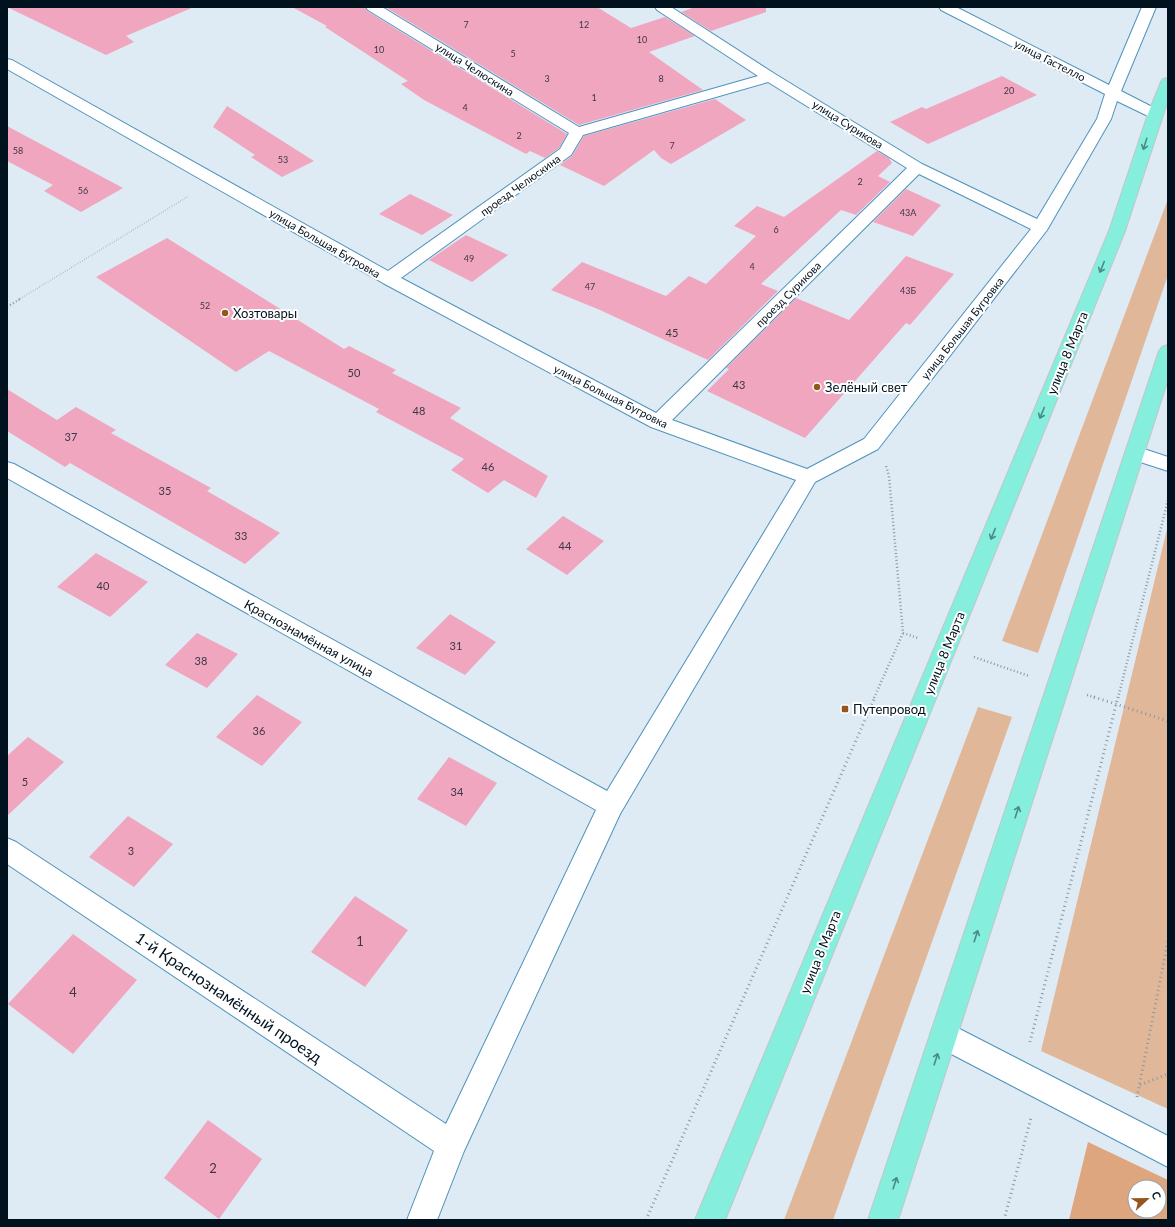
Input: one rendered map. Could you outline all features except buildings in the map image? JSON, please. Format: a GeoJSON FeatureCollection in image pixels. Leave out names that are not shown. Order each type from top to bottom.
{"type":"FeatureCollection","features":[{"type":"Feature","properties":{"kind":"main road","name":"улица 8 Марта"},"geometry":{"type":"LineString","coordinates":[[710,1220],[1117,231],[1161,116],[1168,82]]}},
{"type":"Feature","properties":{"kind":"main road"},"geometry":{"type":"LineString","coordinates":[[883,1220],[1168,351]]}},
{"type":"Feature","properties":{"kind":"street","name":"улица Челюскина"},"geometry":{"type":"LineString","coordinates":[[373,7],[577,132]]}},
{"type":"Feature","properties":{"kind":"street","name":"улица Сурикова"},"geometry":{"type":"LineString","coordinates":[[662,7],[770,77],[917,167],[1041,227]]}},
{"type":"Feature","properties":{"kind":"street","name":"улица Гастелло"},"geometry":{"type":"LineString","coordinates":[[946,7],[1161,116]]}},
{"type":"Feature","properties":{"kind":"street","name":"улица Большая Бугровка"},"geometry":{"type":"LineString","coordinates":[[7,63],[389,279],[658,422],[808,477],[871,444],[1041,227],[1104,119],[1113,92],[1150,7]]}},
{"type":"Feature","properties":{"kind":"street"},"geometry":{"type":"LineString","coordinates":[[577,132],[770,77]]}},
{"type":"Feature","properties":{"kind":"street","name":"проезд Челюскина"},"geometry":{"type":"LineString","coordinates":[[389,279],[566,152],[577,132]]}},
{"type":"Feature","properties":{"kind":"street","name":"проезд Сурикова"},"geometry":{"type":"LineString","coordinates":[[658,422],[917,167]]}},
{"type":"Feature","properties":{"kind":"street"},"geometry":{"type":"LineString","coordinates":[[1135,453],[1168,464]]}},
{"type":"Feature","properties":{"kind":"street","name":"Краснознамённая улица"},"geometry":{"type":"LineString","coordinates":[[7,469],[611,806]]}},
{"type":"Feature","properties":{"kind":"street"},"geometry":{"type":"LineString","coordinates":[[422,1220],[451,1145],[611,806],[808,477]]}},
{"type":"Feature","properties":{"kind":"street","name":"1-й Краснознамённый проезд"},"geometry":{"type":"LineString","coordinates":[[7,850],[451,1145]]}},
{"type":"Feature","properties":{"kind":"street"},"geometry":{"type":"LineString","coordinates":[[944,1034],[1129,1133],[1168,1152]]}},
{"type":"Feature","properties":{"kind":"path"},"geometry":{"type":"LineString","coordinates":[[7,307],[190,196]]}},
{"type":"Feature","properties":{"kind":"path"},"geometry":{"type":"LineString","coordinates":[[646,1220],[903,633],[889,476]]}},
{"type":"Feature","properties":{"kind":"path"},"geometry":{"type":"LineString","coordinates":[[1029,1043],[1168,500]]}},
{"type":"Feature","properties":{"kind":"path"},"geometry":{"type":"LineString","coordinates":[[1129,1133],[1168,941]]}},
{"type":"Feature","properties":{"kind":"path"},"geometry":{"type":"LineString","coordinates":[[1139,1085],[1168,1074]]}},
{"type":"Feature","properties":{"kind":"path"},"geometry":{"type":"LineString","coordinates":[[1004,1220],[1039,1085]]}},
{"type":"Feature","properties":{"kind":"shaded area"},"geometry":{"type":"Polygon","coordinates":[[[1168,199],[1168,275],[1038,653],[1002,641],[1168,199]]]}},
{"type":"Feature","properties":{"kind":"shaded area"},"geometry":{"type":"Polygon","coordinates":[[[1168,525],[1168,1109],[1041,1051],[1168,525]]]}},
{"type":"Feature","properties":{"kind":"shaded area"},"geometry":{"type":"Polygon","coordinates":[[[978,707],[1012,717],[833,1220],[784,1220],[978,707]]]}},
{"type":"Feature","properties":{"kind":"shaded area"},"geometry":{"type":"Polygon","coordinates":[[[1088,1142],[1166,1179],[1127,1179],[1127,1219],[1167,1219],[1168,1180],[1168,1220],[1069,1220],[1088,1142]]]}},
{"type":"Feature","properties":{"kind":"place","name":"Хозтовары"},"geometry":{"type":"Point","coordinates":[225,313]}},
{"type":"Feature","properties":{"kind":"place","name":"Зелёный свет"},"geometry":{"type":"Point","coordinates":[817,387]}},
{"type":"Feature","properties":{"kind":"place","name":"Путепровод"},"geometry":{"type":"Point","coordinates":[845,709]}}]}
